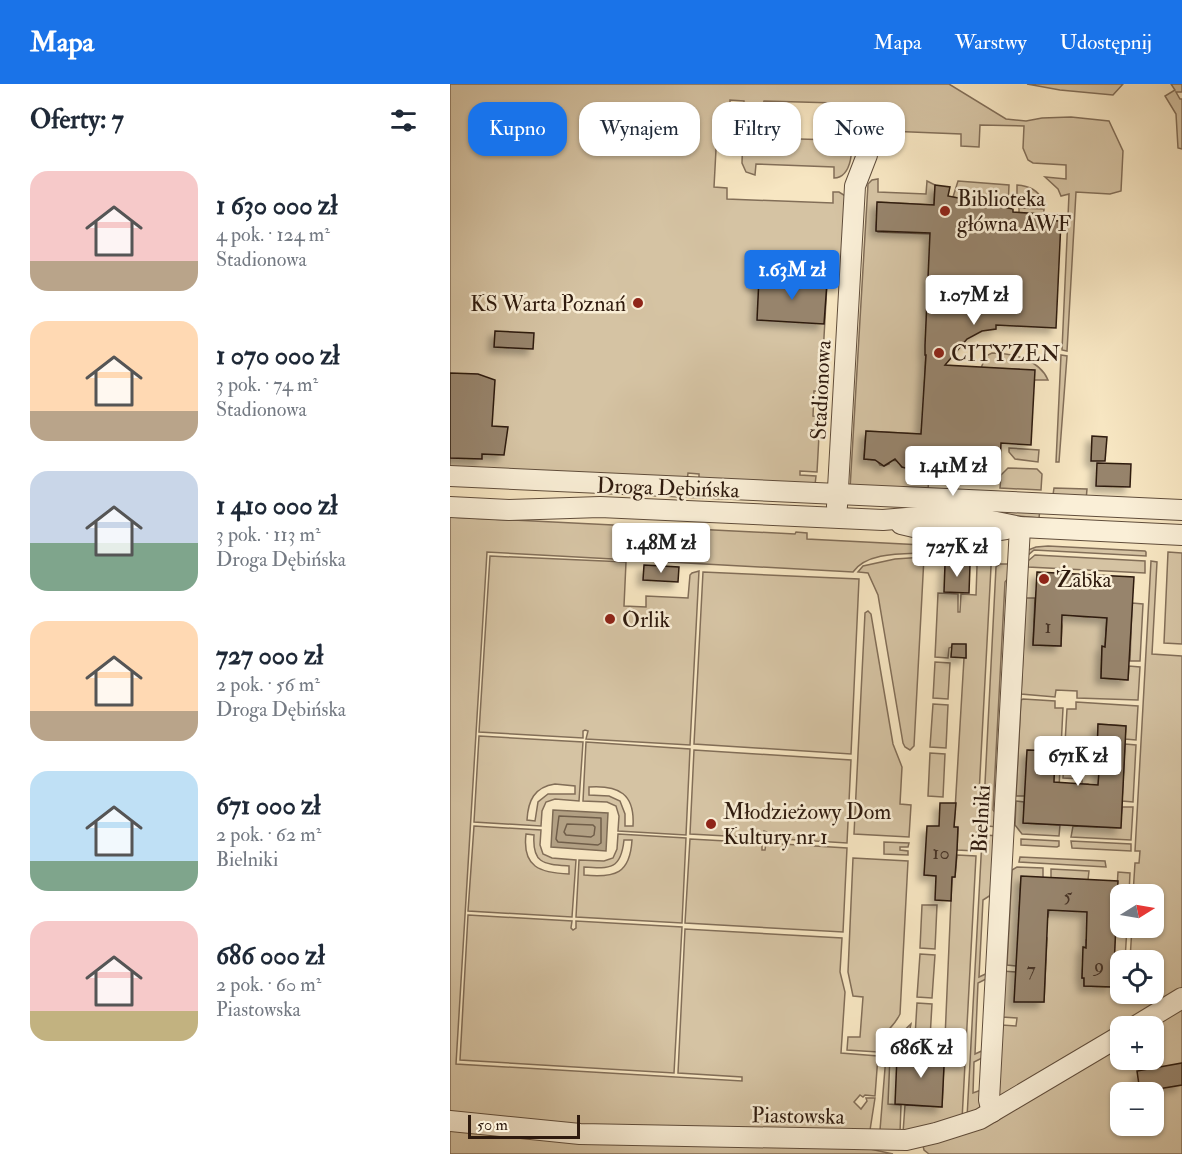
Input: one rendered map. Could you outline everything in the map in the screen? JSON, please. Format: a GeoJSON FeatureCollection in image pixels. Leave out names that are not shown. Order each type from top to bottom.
{"type":"FeatureCollection","features":[{"type":"Feature","properties":{"kind":"street","name":"Stadionowa"},"geometry":{"type":"LineString","coordinates":[[836,518],[855,186],[867,156]]}},
{"type":"Feature","properties":{"kind":"street"},"geometry":{"type":"LineString","coordinates":[[450,476],[1182,510]]}},
{"type":"Feature","properties":{"kind":"street"},"geometry":{"type":"LineString","coordinates":[[759,515],[761,490]]}},
{"type":"Feature","properties":{"kind":"street"},"geometry":{"type":"LineString","coordinates":[[1046,529],[1047,504]]}},
{"type":"Feature","properties":{"kind":"street","name":"Droga Dębińska"},"geometry":{"type":"LineString","coordinates":[[450,507],[509,510],[600,507],[883,520],[931,531],[973,534],[1020,527],[1182,535]]}},
{"type":"Feature","properties":{"kind":"street"},"geometry":{"type":"LineString","coordinates":[[1145,533],[1146,509]]}},
{"type":"Feature","properties":{"kind":"street","name":"Bielniki"},"geometry":{"type":"LineString","coordinates":[[992,1112],[989,1100],[1020,527]]}},
{"type":"Feature","properties":{"kind":"street"},"geometry":{"type":"LineString","coordinates":[[1152,1016],[1182,998]]}},
{"type":"Feature","properties":{"kind":"street","name":"Piastowska"},"geometry":{"type":"LineString","coordinates":[[450,1121],[580,1134],[885,1140],[919,1138],[964,1125],[992,1112],[1110,1042]]}},
{"type":"Feature","properties":{"kind":"shaded area","name":"KS Warta Poznań"},"geometry":{"type":"Polygon","coordinates":[[[450,84],[949,84],[1006,119],[1026,121],[1071,117],[1109,121],[1123,151],[1121,191],[1110,194],[1076,192],[1067,351],[1062,350],[1069,194],[1061,196],[1058,189],[1045,177],[1066,179],[1066,165],[1033,163],[1028,160],[1023,148],[1024,126],[980,125],[979,147],[961,146],[961,134],[905,132],[905,102],[744,102],[730,100],[730,102],[712,102],[712,156],[716,156],[714,187],[727,188],[727,199],[833,203],[833,192],[839,192],[847,197],[841,283],[827,283],[821,391],[814,391],[813,416],[820,417],[817,472],[800,471],[800,475],[816,476],[815,485],[699,482],[699,474],[688,473],[687,482],[450,471],[450,84]]]}},
{"type":"Feature","properties":{"kind":"shaded area"},"geometry":{"type":"Polygon","coordinates":[[[1027,84],[1123,84],[1113,95],[1027,84]]]}},
{"type":"Feature","properties":{"kind":"shaded area"},"geometry":{"type":"Polygon","coordinates":[[[1171,84],[1182,84],[1182,92],[1176,92],[1182,99],[1182,149],[1178,148],[1176,114],[1165,96],[1175,90],[1171,84]]]}},
{"type":"Feature","properties":{"kind":"shaded area","name":"KS Warta Poznań"},"geometry":{"type":"Polygon","coordinates":[[[801,139],[813,139],[813,156],[851,156],[845,173],[834,178],[834,167],[756,164],[755,175],[746,172],[742,163],[742,156],[801,156],[801,139]]]}},
{"type":"Feature","properties":{"kind":"shaded area"},"geometry":{"type":"Polygon","coordinates":[[[878,179],[878,192],[926,194],[927,181],[935,185],[934,205],[878,202],[876,230],[878,232],[931,234],[923,419],[921,434],[866,431],[864,459],[877,460],[880,465],[884,466],[889,464],[890,460],[899,461],[902,467],[909,467],[911,462],[926,463],[929,467],[928,493],[850,489],[868,184],[878,179]]]}},
{"type":"Feature","properties":{"kind":"shaded area"},"geometry":{"type":"Polygon","coordinates":[[[958,181],[1009,185],[1008,209],[953,197],[958,181]]]}},
{"type":"Feature","properties":{"kind":"shaded area"},"geometry":{"type":"Polygon","coordinates":[[[1017,185],[1033,189],[1044,201],[1017,200],[1017,185]]]}},
{"type":"Feature","properties":{"kind":"shaded area"},"geometry":{"type":"Polygon","coordinates":[[[1019,208],[1044,209],[1043,223],[1040,223],[1040,214],[1023,213],[1019,222],[1019,208]]]}},
{"type":"Feature","properties":{"kind":"shaded area"},"geometry":{"type":"Polygon","coordinates":[[[992,353],[1008,354],[1024,359],[1039,367],[1048,380],[1034,380],[1019,369],[981,368],[986,356],[992,353]]]}},
{"type":"Feature","properties":{"kind":"shaded area"},"geometry":{"type":"Polygon","coordinates":[[[1061,355],[1067,356],[1059,462],[1056,462],[1061,355]]]}},
{"type":"Feature","properties":{"kind":"shaded area"},"geometry":{"type":"Polygon","coordinates":[[[1009,448],[1039,450],[1038,462],[1015,459],[1009,452],[1009,448]]]}},
{"type":"Feature","properties":{"kind":"shaded area"},"geometry":{"type":"Polygon","coordinates":[[[1008,468],[1037,469],[1042,474],[1041,490],[1000,488],[1001,475],[1008,468]]]}},
{"type":"Feature","properties":{"kind":"shaded area"},"geometry":{"type":"Polygon","coordinates":[[[1054,488],[1087,489],[1086,501],[1053,495],[1054,488]]]}},
{"type":"Feature","properties":{"kind":"shaded area"},"geometry":{"type":"Polygon","coordinates":[[[979,506],[1040,509],[1039,518],[979,512],[979,506]]]}},
{"type":"Feature","properties":{"kind":"shaded area"},"geometry":{"type":"Polygon","coordinates":[[[450,517],[795,534],[796,532],[807,533],[807,539],[923,545],[925,553],[876,557],[859,565],[853,572],[487,552],[456,1064],[742,1081],[742,1077],[678,1073],[685,929],[842,938],[840,972],[845,992],[841,1053],[878,1056],[875,1096],[860,1095],[854,1102],[861,1109],[867,1101],[866,1098],[875,1098],[870,1130],[611,1128],[450,1114],[450,517]]]}},
{"type":"Feature","properties":{"kind":"shaded area"},"geometry":{"type":"Polygon","coordinates":[[[939,545],[972,547],[971,565],[938,562],[939,545]]]}},
{"type":"Feature","properties":{"kind":"shaded area"},"geometry":{"type":"Polygon","coordinates":[[[1048,546],[1145,551],[1146,556],[1034,550],[1027,556],[1028,550],[1048,546]]]}},
{"type":"Feature","properties":{"kind":"shaded area"},"geometry":{"type":"Polygon","coordinates":[[[976,547],[992,548],[976,851],[957,850],[958,828],[954,827],[966,645],[953,644],[949,648],[948,658],[935,657],[938,593],[958,594],[958,612],[960,612],[961,594],[976,595],[976,547]]]}},
{"type":"Feature","properties":{"kind":"shaded area"},"geometry":{"type":"Polygon","coordinates":[[[1168,552],[1182,553],[1182,644],[1164,643],[1168,552]]]}},
{"type":"Feature","properties":{"kind":"shaded area"},"geometry":{"type":"Polygon","coordinates":[[[1035,555],[1145,561],[1145,573],[1028,567],[1028,561],[1035,555]]]}},
{"type":"Feature","properties":{"kind":"shaded area"},"geometry":{"type":"Polygon","coordinates":[[[490,556],[626,562],[624,606],[646,607],[646,596],[688,598],[690,575],[699,571],[690,745],[586,739],[588,731],[585,730],[583,738],[479,732],[490,556]]]}},
{"type":"Feature","properties":{"kind":"shaded area"},"geometry":{"type":"Polygon","coordinates":[[[924,557],[914,746],[910,750],[903,743],[878,595],[868,573],[858,572],[863,566],[895,559],[924,557]]]}},
{"type":"Feature","properties":{"kind":"shaded area"},"geometry":{"type":"Polygon","coordinates":[[[1151,561],[1157,562],[1152,654],[1182,656],[1182,992],[1164,1003],[1164,950],[1131,950],[1131,938],[1164,938],[1164,884],[1134,884],[1135,863],[1139,863],[1140,851],[1135,851],[1151,561]]]}},
{"type":"Feature","properties":{"kind":"shaded area"},"geometry":{"type":"Polygon","coordinates":[[[1000,564],[1012,564],[1011,575],[1005,582],[993,810],[998,816],[998,827],[987,826],[983,823],[996,567],[1000,564]]]}},
{"type":"Feature","properties":{"kind":"shaded area"},"geometry":{"type":"Polygon","coordinates":[[[703,572],[859,579],[851,754],[694,744],[703,572]]]}},
{"type":"Feature","properties":{"kind":"shaded area"},"geometry":{"type":"Polygon","coordinates":[[[1026,598],[1035,598],[1033,645],[1061,646],[1062,626],[1059,610],[1083,617],[1107,612],[1105,647],[1102,647],[1101,678],[1128,680],[1129,666],[1140,667],[1138,700],[1077,698],[1077,691],[1056,690],[1055,697],[1021,694],[1026,598]]]}},
{"type":"Feature","properties":{"kind":"shaded area"},"geometry":{"type":"Polygon","coordinates":[[[1132,603],[1143,604],[1140,661],[1130,661],[1132,603]]]}},
{"type":"Feature","properties":{"kind":"shaded area"},"geometry":{"type":"Polygon","coordinates":[[[868,611],[871,614],[893,744],[902,767],[900,804],[911,805],[909,837],[854,834],[865,613],[868,611]]]}},
{"type":"Feature","properties":{"kind":"shaded area"},"geometry":{"type":"Polygon","coordinates":[[[935,662],[950,663],[948,699],[933,698],[935,662]]]}},
{"type":"Feature","properties":{"kind":"shaded area"},"geometry":{"type":"Polygon","coordinates":[[[1021,700],[1055,701],[1055,708],[1063,708],[1059,788],[1050,788],[1055,752],[1028,750],[1025,796],[1016,796],[1021,700]]]}},
{"type":"Feature","properties":{"kind":"shaded area"},"geometry":{"type":"Polygon","coordinates":[[[1076,702],[1138,706],[1136,740],[1125,739],[1126,726],[1098,724],[1097,755],[1100,756],[1098,790],[1088,784],[1082,784],[1082,779],[1063,778],[1067,709],[1076,709],[1076,702]]]}},
{"type":"Feature","properties":{"kind":"shaded area"},"geometry":{"type":"Polygon","coordinates":[[[933,704],[948,705],[946,748],[930,747],[933,704]]]}},
{"type":"Feature","properties":{"kind":"shaded area"},"geometry":{"type":"Polygon","coordinates":[[[479,736],[583,742],[579,801],[555,799],[546,802],[542,811],[541,826],[474,822],[479,736]],[[555,784],[542,788],[531,801],[527,820],[535,821],[538,802],[548,794],[575,794],[575,786],[555,784]]]}},
{"type":"Feature","properties":{"kind":"shaded area"},"geometry":{"type":"Polygon","coordinates":[[[586,742],[690,749],[686,835],[618,831],[619,816],[616,806],[607,802],[583,801],[586,742]],[[589,787],[589,795],[609,796],[620,801],[625,814],[625,826],[633,826],[633,815],[628,799],[617,790],[589,787]]]}},
{"type":"Feature","properties":{"kind":"shaded area"},"geometry":{"type":"Polygon","coordinates":[[[1125,744],[1136,745],[1133,802],[1122,801],[1125,744]]]}},
{"type":"Feature","properties":{"kind":"shaded area"},"geometry":{"type":"Polygon","coordinates":[[[694,750],[851,760],[847,843],[766,838],[767,832],[764,831],[763,838],[690,834],[694,750]]]}},
{"type":"Feature","properties":{"kind":"shaded area"},"geometry":{"type":"Polygon","coordinates":[[[930,753],[945,754],[943,797],[928,796],[930,753]]]}},
{"type":"Feature","properties":{"kind":"shaded area"},"geometry":{"type":"Polygon","coordinates":[[[1016,801],[1024,802],[1024,823],[1060,825],[1059,836],[1022,834],[1015,825],[1016,801]]]}},
{"type":"Feature","properties":{"kind":"shaded area"},"geometry":{"type":"Polygon","coordinates":[[[1122,807],[1133,807],[1131,840],[1071,837],[1073,826],[1120,828],[1122,807]]]}},
{"type":"Feature","properties":{"kind":"shaded area"},"geometry":{"type":"Polygon","coordinates":[[[474,826],[541,830],[540,845],[543,854],[552,858],[576,860],[572,917],[468,911],[474,826]],[[526,834],[527,854],[530,861],[542,870],[569,874],[569,866],[541,861],[535,852],[534,835],[526,834]]]}},
{"type":"Feature","properties":{"kind":"shaded area"},"geometry":{"type":"Polygon","coordinates":[[[618,834],[686,838],[682,923],[576,917],[579,860],[604,861],[613,858],[617,849],[618,834]],[[624,840],[620,857],[613,865],[601,868],[584,867],[584,875],[604,876],[619,871],[628,860],[632,840],[624,840]]]}},
{"type":"Feature","properties":{"kind":"shaded area"},"geometry":{"type":"Polygon","coordinates":[[[986,835],[997,836],[994,893],[983,900],[979,977],[990,972],[990,977],[978,983],[975,1054],[986,1049],[986,1056],[974,1062],[973,1093],[984,1089],[980,1107],[967,1118],[982,839],[986,835]]]}},
{"type":"Feature","properties":{"kind":"shaded area"},"geometry":{"type":"Polygon","coordinates":[[[690,839],[762,843],[762,850],[765,850],[766,843],[847,848],[843,932],[685,923],[690,839]]]}},
{"type":"Feature","properties":{"kind":"shaded area"},"geometry":{"type":"Polygon","coordinates":[[[1021,839],[1059,841],[1059,846],[1021,845],[1021,839]]]}},
{"type":"Feature","properties":{"kind":"shaded area"},"geometry":{"type":"Polygon","coordinates":[[[1071,841],[1131,844],[1131,851],[1072,848],[1071,841]]]}},
{"type":"Feature","properties":{"kind":"shaded area"},"geometry":{"type":"Polygon","coordinates":[[[884,842],[909,843],[908,847],[900,847],[900,850],[908,851],[908,855],[884,854],[884,842]]]}},
{"type":"Feature","properties":{"kind":"shaded area"},"geometry":{"type":"Polygon","coordinates":[[[957,855],[976,856],[962,1120],[903,1133],[905,1105],[942,1107],[952,877],[955,877],[957,855]]]}},
{"type":"Feature","properties":{"kind":"shaded area"},"geometry":{"type":"Polygon","coordinates":[[[1020,857],[1105,861],[1106,867],[1019,862],[1020,857]]]}},
{"type":"Feature","properties":{"kind":"shaded area"},"geometry":{"type":"Polygon","coordinates":[[[853,858],[908,861],[900,1014],[881,1040],[878,1052],[847,1050],[848,1037],[860,1037],[863,997],[853,996],[848,972],[853,858]]]}},
{"type":"Feature","properties":{"kind":"shaded area"},"geometry":{"type":"Polygon","coordinates":[[[1017,867],[1043,868],[1043,878],[1021,877],[1019,916],[1048,917],[1049,909],[1083,910],[1110,919],[1110,938],[1126,938],[1126,950],[1115,950],[1115,941],[1086,940],[1082,978],[1084,978],[1084,986],[1110,987],[1110,1004],[1163,1004],[1143,1016],[1110,1016],[1110,1036],[998,1099],[1002,1025],[1016,1026],[1017,1018],[1002,1017],[1002,971],[1016,972],[1015,1001],[1044,1002],[1047,938],[1037,937],[1016,966],[1007,965],[1012,870],[1017,867]]]}},
{"type":"Feature","properties":{"kind":"shaded area"},"geometry":{"type":"Polygon","coordinates":[[[1051,869],[1089,871],[1088,880],[1051,878],[1051,869]]]}},
{"type":"Feature","properties":{"kind":"shaded area"},"geometry":{"type":"Polygon","coordinates":[[[1118,872],[1130,873],[1129,884],[1117,884],[1118,872]]]}},
{"type":"Feature","properties":{"kind":"shaded area"},"geometry":{"type":"Polygon","coordinates":[[[922,905],[937,905],[935,949],[920,948],[922,905]]]}},
{"type":"Feature","properties":{"kind":"shaded area"},"geometry":{"type":"Polygon","coordinates":[[[468,915],[572,921],[573,930],[576,928],[576,921],[682,927],[674,1073],[460,1060],[468,915]]]}},
{"type":"Feature","properties":{"kind":"shaded area"},"geometry":{"type":"Polygon","coordinates":[[[920,954],[935,955],[932,998],[917,997],[920,954]]]}},
{"type":"Feature","properties":{"kind":"shaded area"},"geometry":{"type":"Polygon","coordinates":[[[917,1003],[932,1004],[930,1038],[915,1037],[917,1003]]]}},
{"type":"Feature","properties":{"kind":"shaded area"},"geometry":{"type":"Polygon","coordinates":[[[1182,1005],[1182,1154],[929,1154],[923,1146],[1110,1046],[1110,1070],[1164,1070],[1164,1018],[1182,1005]]]}},
{"type":"Feature","properties":{"kind":"shaded area"},"geometry":{"type":"Polygon","coordinates":[[[911,1024],[908,1032],[891,1053],[886,1052],[892,1042],[911,1024]]]}},
{"type":"Feature","properties":{"kind":"shaded area"},"geometry":{"type":"Polygon","coordinates":[[[886,1056],[890,1056],[888,1104],[901,1105],[900,1133],[880,1130],[886,1056]]]}},
{"type":"Feature","properties":{"kind":"shaded area"},"geometry":{"type":"Polygon","coordinates":[[[450,1128],[861,1147],[893,1154],[450,1154],[450,1128]]]}},
{"type":"Feature","properties":{"kind":"water"},"geometry":{"type":"Polygon","coordinates":[[[553,810],[608,813],[606,851],[551,847],[553,810]]]}},
{"type":"Feature","properties":{"kind":"building","name":"CITYZEN"},"geometry":{"type":"Polygon","coordinates":[[[935,185],[950,187],[948,196],[1013,209],[1013,212],[1041,214],[1040,220],[1061,221],[1056,328],[996,325],[996,329],[982,331],[967,339],[945,365],[1035,370],[1031,445],[1001,443],[1000,467],[939,463],[936,473],[926,463],[913,462],[905,468],[895,459],[884,466],[875,460],[864,459],[866,431],[921,434],[926,355],[930,233],[876,231],[877,202],[934,205],[935,185]]]}},
{"type":"Feature","properties":{"kind":"building"},"geometry":{"type":"Polygon","coordinates":[[[759,278],[827,282],[824,324],[757,320],[759,278]]]}},
{"type":"Feature","properties":{"kind":"building"},"geometry":{"type":"Polygon","coordinates":[[[495,331],[534,333],[533,349],[494,347],[495,331]]]}},
{"type":"Feature","properties":{"kind":"building"},"geometry":{"type":"Polygon","coordinates":[[[450,373],[478,374],[495,380],[492,426],[508,427],[504,455],[482,454],[482,459],[450,458],[450,373]]]}},
{"type":"Feature","properties":{"kind":"building"},"geometry":{"type":"Polygon","coordinates":[[[1092,436],[1107,437],[1105,461],[1091,461],[1092,436]]]}},
{"type":"Feature","properties":{"kind":"building"},"geometry":{"type":"Polygon","coordinates":[[[1097,463],[1131,464],[1130,487],[1096,486],[1097,463]]]}},
{"type":"Feature","properties":{"kind":"building"},"geometry":{"type":"Polygon","coordinates":[[[945,564],[970,565],[969,593],[944,592],[945,564]]]}},
{"type":"Feature","properties":{"kind":"building"},"geometry":{"type":"Polygon","coordinates":[[[644,565],[679,567],[678,582],[643,580],[644,565]]]}},
{"type":"Feature","properties":{"kind":"building"},"geometry":{"type":"Polygon","coordinates":[[[1037,572],[1134,577],[1128,680],[1101,678],[1102,646],[1105,647],[1107,618],[1062,615],[1061,646],[1033,645],[1037,572]]]}},
{"type":"Feature","properties":{"kind":"building"},"geometry":{"type":"Polygon","coordinates":[[[952,644],[966,644],[966,658],[951,657],[952,644]]]}},
{"type":"Feature","properties":{"kind":"building"},"geometry":{"type":"Polygon","coordinates":[[[1098,724],[1126,726],[1121,828],[1023,823],[1027,750],[1055,751],[1054,782],[1098,785],[1100,756],[1097,756],[1098,724]]]}},
{"type":"Feature","properties":{"kind":"building"},"geometry":{"type":"Polygon","coordinates":[[[940,803],[956,803],[954,827],[958,827],[957,850],[955,877],[952,877],[951,901],[935,900],[936,876],[924,875],[927,826],[939,826],[940,803]]]}},
{"type":"Feature","properties":{"kind":"building"},"geometry":{"type":"Polygon","coordinates":[[[1021,876],[1118,881],[1118,884],[1110,884],[1110,938],[1115,938],[1115,950],[1110,950],[1110,987],[1084,986],[1083,947],[1086,948],[1087,912],[1048,910],[1044,1002],[1014,1002],[1021,876]]]}},
{"type":"Feature","properties":{"kind":"building"},"geometry":{"type":"Polygon","coordinates":[[[932,1045],[945,1046],[942,1107],[895,1104],[897,1056],[931,1058],[932,1045]]]}},
{"type":"Feature","properties":{"kind":"building"},"geometry":{"type":"Polygon","coordinates":[[[1182,1063],[1182,1085],[1164,1088],[1164,1082],[1139,1082],[1137,1071],[1164,1070],[1164,1066],[1182,1063]]]}},
{"type":"Feature","properties":{"kind":"place","name":"Biblioteka główna AWF"},"geometry":{"type":"Point","coordinates":[945,211]}},
{"type":"Feature","properties":{"kind":"place","name":"KS Warta Poznań"},"geometry":{"type":"Point","coordinates":[638,303]}},
{"type":"Feature","properties":{"kind":"place","name":"CITYZEN"},"geometry":{"type":"Point","coordinates":[939,353]}},
{"type":"Feature","properties":{"kind":"place","name":"Żabka"},"geometry":{"type":"Point","coordinates":[1044,579]}},
{"type":"Feature","properties":{"kind":"place","name":"Orlik"},"geometry":{"type":"Point","coordinates":[610,619]}},
{"type":"Feature","properties":{"kind":"place","name":"Młodzieżowy Dom Kultury nr 1"},"geometry":{"type":"Point","coordinates":[711,824]}}]}
